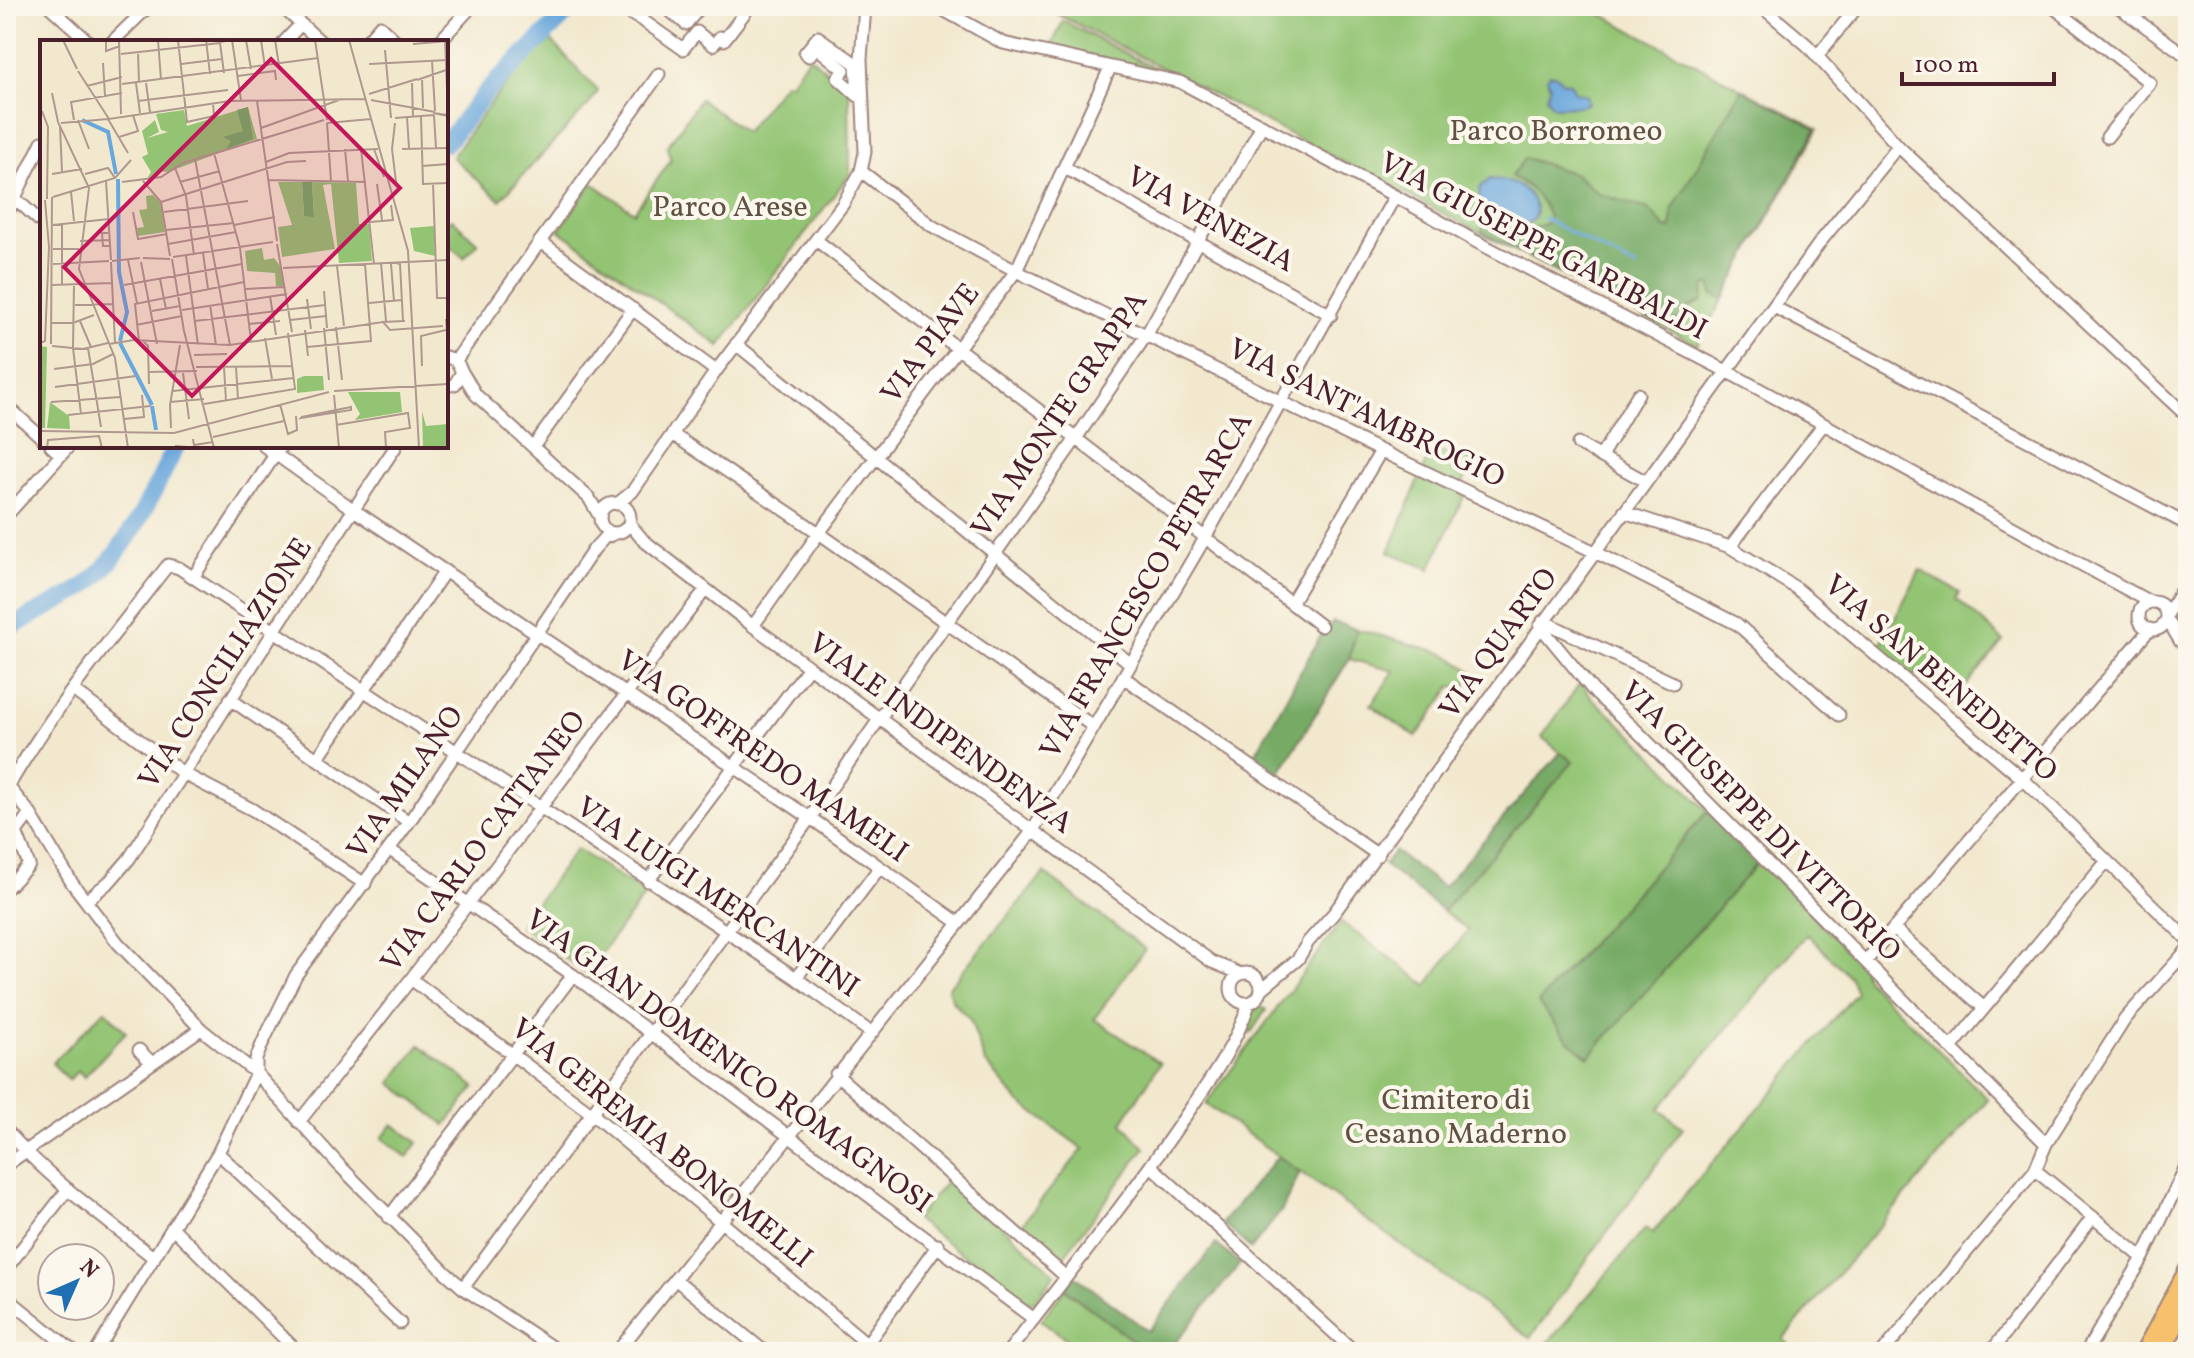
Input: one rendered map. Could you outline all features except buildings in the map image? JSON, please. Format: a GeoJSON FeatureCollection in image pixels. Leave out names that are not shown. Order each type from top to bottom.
{"type":"FeatureCollection","features":[{"type":"Feature","properties":{"kind":"highway"},"geometry":{"type":"LineString","coordinates":[[2144,1352],[2188,1269]]}},
{"type":"Feature","properties":{"kind":"highway"},"geometry":{"type":"LineString","coordinates":[[2161,1352],[2188,1302]]}},
{"type":"Feature","properties":{"kind":"highway"},"geometry":{"type":"LineString","coordinates":[[2172,1352],[2188,1327]]}},
{"type":"Feature","properties":{"kind":"street"},"geometry":{"type":"LineString","coordinates":[[49,6],[87,40]]}},
{"type":"Feature","properties":{"kind":"street"},"geometry":{"type":"LineString","coordinates":[[114,40],[149,6]]}},
{"type":"Feature","properties":{"kind":"street"},"geometry":{"type":"LineString","coordinates":[[281,6],[319,40]]}},
{"type":"Feature","properties":{"kind":"street"},"geometry":{"type":"LineString","coordinates":[[441,40],[472,6]]}},
{"type":"Feature","properties":{"kind":"street"},"geometry":{"type":"LineString","coordinates":[[630,6],[626,11],[683,49],[697,32],[713,45],[720,37],[724,40],[750,6]]}},
{"type":"Feature","properties":{"kind":"street"},"geometry":{"type":"LineString","coordinates":[[664,6],[686,24],[701,6]]}},
{"type":"Feature","properties":{"kind":"street"},"geometry":{"type":"LineString","coordinates":[[623,525],[632,492],[716,371],[843,204],[861,171],[865,152],[861,59],[865,6]]}},
{"type":"Feature","properties":{"kind":"street","name":"VIA GIUSEPPE GARIBALDI"},"geometry":{"type":"LineString","coordinates":[[936,6],[1003,43],[1180,82],[1475,241],[1728,372],[2154,603]]}},
{"type":"Feature","properties":{"kind":"street"},"geometry":{"type":"LineString","coordinates":[[1761,6],[1817,56],[1898,146],[2188,417]]}},
{"type":"Feature","properties":{"kind":"street"},"geometry":{"type":"LineString","coordinates":[[1817,56],[1858,6]]}},
{"type":"Feature","properties":{"kind":"street"},"geometry":{"type":"LineString","coordinates":[[2052,6],[2150,83],[2107,137]]}},
{"type":"Feature","properties":{"kind":"street"},"geometry":{"type":"LineString","coordinates":[[2119,7],[2188,57]]}},
{"type":"Feature","properties":{"kind":"street"},"geometry":{"type":"LineString","coordinates":[[286,40],[301,24]]}},
{"type":"Feature","properties":{"kind":"street"},"geometry":{"type":"LineString","coordinates":[[368,40],[380,26],[395,40]]}},
{"type":"Feature","properties":{"kind":"street"},"geometry":{"type":"LineString","coordinates":[[818,37],[856,64],[858,96],[838,78],[844,70],[816,47],[809,56],[805,53],[815,41],[818,37]]}},
{"type":"Feature","properties":{"kind":"street","name":"VIA PIAVE"},"geometry":{"type":"LineString","coordinates":[[753,626],[1016,271],[1110,68]]}},
{"type":"Feature","properties":{"kind":"street"},"geometry":{"type":"LineString","coordinates":[[623,525],[607,530],[589,498],[476,395],[449,358],[540,241],[659,74]]}},
{"type":"Feature","properties":{"kind":"street","name":"VIA MONTE GRAPPA"},"geometry":{"type":"LineString","coordinates":[[463,1288],[810,818],[1075,440],[1147,334],[1262,125]]}},
{"type":"Feature","properties":{"kind":"street"},"geometry":{"type":"LineString","coordinates":[[6,216],[10,194],[40,145]]}},
{"type":"Feature","properties":{"kind":"street","name":"VIA QUARTO"},"geometry":{"type":"LineString","coordinates":[[1255,976],[1277,969],[1308,942],[1334,913],[1821,241],[1898,146]]}},
{"type":"Feature","properties":{"kind":"street","name":"VIA VENEZIA"},"geometry":{"type":"LineString","coordinates":[[1065,168],[1331,315]]}},
{"type":"Feature","properties":{"kind":"street","name":"VIA SANT'AMBROGIO"},"geometry":{"type":"LineString","coordinates":[[861,171],[932,226],[1016,271],[1737,624],[1839,715]]}},
{"type":"Feature","properties":{"kind":"street"},"geometry":{"type":"LineString","coordinates":[[10,194],[40,221]]}},
{"type":"Feature","properties":{"kind":"street","name":"VIA FRANCESCO PETRARCA"},"geometry":{"type":"LineString","coordinates":[[617,1352],[1032,832],[1205,538],[1395,196]]}},
{"type":"Feature","properties":{"kind":"street"},"geometry":{"type":"LineString","coordinates":[[816,240],[1321,626]]}},
{"type":"Feature","properties":{"kind":"street"},"geometry":{"type":"LineString","coordinates":[[540,241],[716,371]]}},
{"type":"Feature","properties":{"kind":"street"},"geometry":{"type":"LineString","coordinates":[[1774,307],[2188,525]]}},
{"type":"Feature","properties":{"kind":"street"},"geometry":{"type":"LineString","coordinates":[[533,447],[633,309]]}},
{"type":"Feature","properties":{"kind":"street"},"geometry":{"type":"LineString","coordinates":[[736,344],[1131,664]]}},
{"type":"Feature","properties":{"kind":"street"},"geometry":{"type":"LineString","coordinates":[[448,386],[458,381],[462,372]]}},
{"type":"Feature","properties":{"kind":"street"},"geometry":{"type":"LineString","coordinates":[[448,386],[476,395]]}},
{"type":"Feature","properties":{"kind":"street"},"geometry":{"type":"LineString","coordinates":[[1601,456],[1638,394]]}},
{"type":"Feature","properties":{"kind":"street"},"geometry":{"type":"LineString","coordinates":[[6,405],[40,436]]}},
{"type":"Feature","properties":{"kind":"street"},"geometry":{"type":"LineString","coordinates":[[1730,547],[1823,425]]}},
{"type":"Feature","properties":{"kind":"street"},"geometry":{"type":"LineString","coordinates":[[672,434],[819,533],[1094,727]]}},
{"type":"Feature","properties":{"kind":"street"},"geometry":{"type":"LineString","coordinates":[[1578,444],[1643,480]]}},
{"type":"Feature","properties":{"kind":"street","name":"VIA CONCILIAZIONE"},"geometry":{"type":"LineString","coordinates":[[86,901],[123,867],[395,448]]}},
{"type":"Feature","properties":{"kind":"street"},"geometry":{"type":"LineString","coordinates":[[6,516],[65,450]]}},
{"type":"Feature","properties":{"kind":"street"},"geometry":{"type":"LineString","coordinates":[[194,576],[279,450]]}},
{"type":"Feature","properties":{"kind":"street","name":"VIA GOFFREDO MAMELI"},"geometry":{"type":"LineString","coordinates":[[279,450],[354,510],[538,632],[959,923]]}},
{"type":"Feature","properties":{"kind":"street"},"geometry":{"type":"LineString","coordinates":[[1291,603],[1381,451]]}},
{"type":"Feature","properties":{"kind":"street"},"geometry":{"type":"LineString","coordinates":[[600,517],[632,492]]}},
{"type":"Feature","properties":{"kind":"street"},"geometry":{"type":"LineString","coordinates":[[6,494],[18,502]]}},
{"type":"Feature","properties":{"kind":"street"},"geometry":{"type":"LineString","coordinates":[[589,498],[613,504]]}},
{"type":"Feature","properties":{"kind":"street"},"geometry":{"type":"LineString","coordinates":[[613,504],[623,525]]}},
{"type":"Feature","properties":{"kind":"street","name":"VIA SAN BENEDETTO"},"geometry":{"type":"LineString","coordinates":[[1624,512],[1730,547],[1796,588],[2023,779],[2188,940]]}},
{"type":"Feature","properties":{"kind":"street","name":"VIALE INDIPENDENZA"},"geometry":{"type":"LineString","coordinates":[[623,525],[705,590],[1032,832],[1212,962],[1241,974]]}},
{"type":"Feature","properties":{"kind":"street","name":"VIA MILANO"},"geometry":{"type":"LineString","coordinates":[[96,1352],[218,1153],[256,1073],[256,1059],[292,982],[390,850],[594,549],[623,525]]}},
{"type":"Feature","properties":{"kind":"street","name":"VIA LUIGI MERCANTINI"},"geometry":{"type":"LineString","coordinates":[[73,690],[168,565],[194,576],[796,978],[870,1032]]}},
{"type":"Feature","properties":{"kind":"street"},"geometry":{"type":"LineString","coordinates":[[317,759],[445,571]]}},
{"type":"Feature","properties":{"kind":"street","name":"VIA GIUSEPPE GARIBALDI"},"geometry":{"type":"LineString","coordinates":[[2110,579],[2146,624],[2184,645]]}},
{"type":"Feature","properties":{"kind":"street"},"geometry":{"type":"LineString","coordinates":[[2146,624],[2162,626],[2185,583]]}},
{"type":"Feature","properties":{"kind":"street"},"geometry":{"type":"LineString","coordinates":[[1866,961],[2130,652],[2146,624],[2143,607],[2185,583]]}},
{"type":"Feature","properties":{"kind":"street","name":"VIA CARLO CATTANEO"},"geometry":{"type":"LineString","coordinates":[[299,1122],[705,590]]}},
{"type":"Feature","properties":{"kind":"street"},"geometry":{"type":"LineString","coordinates":[[2154,603],[2164,608],[2167,617]]}},
{"type":"Feature","properties":{"kind":"street","name":"VIA GIUSEPPE GARIBALDI"},"geometry":{"type":"LineString","coordinates":[[2167,617],[2184,645]]}},
{"type":"Feature","properties":{"kind":"street"},"geometry":{"type":"LineString","coordinates":[[1542,624],[1673,683]]}},
{"type":"Feature","properties":{"kind":"street","name":"VIA GIUSEPPE DI VITTORIO"},"geometry":{"type":"LineString","coordinates":[[1542,624],[1596,694],[1616,709],[2046,1144]]}},
{"type":"Feature","properties":{"kind":"street"},"geometry":{"type":"LineString","coordinates":[[648,881],[809,667]]}},
{"type":"Feature","properties":{"kind":"street"},"geometry":{"type":"LineString","coordinates":[[1123,677],[1378,855]]}},
{"type":"Feature","properties":{"kind":"street"},"geometry":{"type":"LineString","coordinates":[[365,884],[253,810],[184,774],[73,690],[7,786],[30,813],[72,883],[110,933],[201,1029],[256,1073],[389,1217],[463,1288],[559,1352]]}},
{"type":"Feature","properties":{"kind":"street"},"geometry":{"type":"LineString","coordinates":[[230,699],[409,822]]}},
{"type":"Feature","properties":{"kind":"street"},"geometry":{"type":"LineString","coordinates":[[6,889],[29,865],[16,832],[30,813]]}},
{"type":"Feature","properties":{"kind":"street","name":"VIA GIAN DOMENICO ROMAGNOSI"},"geometry":{"type":"LineString","coordinates":[[390,850],[573,975],[1034,1319]]}},
{"type":"Feature","properties":{"kind":"street"},"geometry":{"type":"LineString","coordinates":[[1951,1048],[2107,861]]}},
{"type":"Feature","properties":{"kind":"street"},"geometry":{"type":"LineString","coordinates":[[796,978],[880,867]]}},
{"type":"Feature","properties":{"kind":"street"},"geometry":{"type":"LineString","coordinates":[[1894,929],[1984,1008]]}},
{"type":"Feature","properties":{"kind":"street","name":"VIA QUARTO"},"geometry":{"type":"LineString","coordinates":[[1262,989],[1298,959],[1308,942]]}},
{"type":"Feature","properties":{"kind":"street"},"geometry":{"type":"LineString","coordinates":[[1883,1352],[2035,1170],[2046,1144],[2125,1019],[2188,949]]}},
{"type":"Feature","properties":{"kind":"street","name":"VIALE INDIPENDENZA"},"geometry":{"type":"LineString","coordinates":[[1212,962],[1231,985]]}},
{"type":"Feature","properties":{"kind":"street"},"geometry":{"type":"LineString","coordinates":[[1008,1352],[1151,1166],[1219,1066],[1236,1032],[1249,1004],[1258,999],[1262,989],[1255,976],[1241,974],[1231,985],[1238,1014],[1236,1032]]}},
{"type":"Feature","properties":{"kind":"street"},"geometry":{"type":"LineString","coordinates":[[389,1217],[573,975]]}},
{"type":"Feature","properties":{"kind":"street","name":"VIA GEREMIA BONOMELLI"},"geometry":{"type":"LineString","coordinates":[[411,979],[591,1113],[868,1349]]}},
{"type":"Feature","properties":{"kind":"street"},"geometry":{"type":"LineString","coordinates":[[1235,999],[1249,1004]]}},
{"type":"Feature","properties":{"kind":"street"},"geometry":{"type":"LineString","coordinates":[[6,1165],[201,1029]]}},
{"type":"Feature","properties":{"kind":"street"},"geometry":{"type":"LineString","coordinates":[[139,1050],[151,1062]]}},
{"type":"Feature","properties":{"kind":"street"},"geometry":{"type":"LineString","coordinates":[[836,1074],[1065,1276]]}},
{"type":"Feature","properties":{"kind":"street"},"geometry":{"type":"LineString","coordinates":[[6,1130],[68,1189],[154,1258]]}},
{"type":"Feature","properties":{"kind":"street"},"geometry":{"type":"LineString","coordinates":[[218,1153],[400,1323]]}},
{"type":"Feature","properties":{"kind":"street"},"geometry":{"type":"LineString","coordinates":[[2086,1352],[2143,1258],[2188,1162]]}},
{"type":"Feature","properties":{"kind":"street"},"geometry":{"type":"LineString","coordinates":[[1151,1166],[1355,1352]]}},
{"type":"Feature","properties":{"kind":"street"},"geometry":{"type":"LineString","coordinates":[[2035,1170],[2143,1258]]}},
{"type":"Feature","properties":{"kind":"street"},"geometry":{"type":"LineString","coordinates":[[6,1269],[68,1189]]}},
{"type":"Feature","properties":{"kind":"street"},"geometry":{"type":"LineString","coordinates":[[1991,1352],[2093,1217]]}},
{"type":"Feature","properties":{"kind":"street"},"geometry":{"type":"LineString","coordinates":[[172,1227],[298,1352]]}},
{"type":"Feature","properties":{"kind":"street"},"geometry":{"type":"LineString","coordinates":[[868,1349],[938,1245]]}},
{"type":"Feature","properties":{"kind":"street"},"geometry":{"type":"LineString","coordinates":[[675,1279],[765,1352]]}},
{"type":"Feature","properties":{"kind":"street"},"geometry":{"type":"LineString","coordinates":[[6,1297],[74,1352]]}},
{"type":"Feature","properties":{"kind":"green space","name":"Parco Borromeo"},"geometry":{"type":"Polygon","coordinates":[[[1042,6],[1586,6],[1818,129],[1697,345],[1042,6]]]}},
{"type":"Feature","properties":{"kind":"green space"},"geometry":{"type":"Polygon","coordinates":[[[1063,21],[1177,80],[1051,47],[1063,21]]]}},
{"type":"Feature","properties":{"kind":"green space"},"geometry":{"type":"Polygon","coordinates":[[[549,38],[598,91],[500,200],[452,157],[498,95],[549,38]]]}},
{"type":"Feature","properties":{"kind":"green space","name":"Parco Arese"},"geometry":{"type":"Polygon","coordinates":[[[809,56],[849,89],[850,174],[720,346],[559,230],[592,183],[634,212],[671,160],[667,147],[700,99],[745,132],[785,82],[790,83],[809,56]]]}},
{"type":"Feature","properties":{"kind":"green space"},"geometry":{"type":"Polygon","coordinates":[[[1742,89],[1816,129],[1723,299],[1712,294],[1711,285],[1706,285],[1702,301],[1687,308],[1678,321],[1665,317],[1656,322],[1482,232],[1485,216],[1515,230],[1547,223],[1549,217],[1539,198],[1511,176],[1525,158],[1575,174],[1599,194],[1649,209],[1665,228],[1671,229],[1672,210],[1742,89]]]}},
{"type":"Feature","properties":{"kind":"green space"},"geometry":{"type":"Polygon","coordinates":[[[452,219],[478,243],[464,258],[448,244],[448,223],[452,219]]]}},
{"type":"Feature","properties":{"kind":"green space"},"geometry":{"type":"Polygon","coordinates":[[[1431,450],[1474,460],[1461,487],[1467,490],[1430,569],[1389,552],[1431,450]]]}},
{"type":"Feature","properties":{"kind":"green space"},"geometry":{"type":"Polygon","coordinates":[[[1920,570],[1960,593],[1957,599],[2004,641],[1952,702],[1917,672],[1913,678],[1878,650],[1920,570]]]}},
{"type":"Feature","properties":{"kind":"green space"},"geometry":{"type":"Polygon","coordinates":[[[1333,622],[1357,629],[1349,659],[1278,776],[1253,758],[1321,635],[1333,622]]]}},
{"type":"Feature","properties":{"kind":"green space"},"geometry":{"type":"Polygon","coordinates":[[[1357,629],[1446,654],[1474,673],[1462,689],[1452,686],[1416,737],[1371,705],[1394,671],[1349,659],[1357,629]]]}},
{"type":"Feature","properties":{"kind":"green space","name":"Cimitero di Cesano Maderno"},"geometry":{"type":"Polygon","coordinates":[[[1581,682],[1594,700],[1708,811],[1539,1003],[1569,1041],[1589,1056],[1759,861],[1862,966],[1867,980],[1988,1099],[1783,1339],[1797,1352],[1540,1352],[1646,1228],[1653,1233],[1856,993],[1850,977],[1807,934],[1659,1109],[1683,1128],[1530,1338],[1206,1104],[1341,922],[1427,985],[1468,930],[1443,911],[1572,762],[1542,737],[1581,682]]]}},
{"type":"Feature","properties":{"kind":"green space"},"geometry":{"type":"Polygon","coordinates":[[[1561,752],[1573,762],[1443,911],[1384,865],[1394,851],[1443,887],[1561,752]]]}},
{"type":"Feature","properties":{"kind":"green space"},"geometry":{"type":"Polygon","coordinates":[[[1708,811],[1759,861],[1589,1057],[1569,1041],[1538,1003],[1708,811]]]}},
{"type":"Feature","properties":{"kind":"green space"},"geometry":{"type":"Polygon","coordinates":[[[576,849],[646,894],[586,973],[520,926],[576,849]]]}},
{"type":"Feature","properties":{"kind":"green space"},"geometry":{"type":"Polygon","coordinates":[[[1044,873],[1145,949],[1094,1019],[1160,1063],[1122,1123],[1145,1148],[1060,1261],[1022,1224],[1083,1149],[1018,1101],[985,1062],[970,1019],[953,1002],[948,988],[1044,873]]]}},
{"type":"Feature","properties":{"kind":"green space"},"geometry":{"type":"Polygon","coordinates":[[[1259,1005],[1266,1010],[1250,1034],[1246,1030],[1250,1015],[1259,1005]]]}},
{"type":"Feature","properties":{"kind":"green space"},"geometry":{"type":"Polygon","coordinates":[[[105,1010],[126,1032],[84,1077],[78,1070],[69,1080],[52,1063],[105,1010]]]}},
{"type":"Feature","properties":{"kind":"green space"},"geometry":{"type":"Polygon","coordinates":[[[420,1045],[475,1087],[446,1125],[391,1083],[420,1045]]]}},
{"type":"Feature","properties":{"kind":"green space"},"geometry":{"type":"Polygon","coordinates":[[[393,1124],[418,1143],[407,1157],[382,1138],[393,1124]]]}},
{"type":"Feature","properties":{"kind":"green space"},"geometry":{"type":"Polygon","coordinates":[[[1278,1156],[1300,1172],[1282,1210],[1251,1249],[1222,1223],[1278,1156]]]}},
{"type":"Feature","properties":{"kind":"green space"},"geometry":{"type":"Polygon","coordinates":[[[949,1178],[1055,1274],[1035,1301],[1029,1303],[915,1219],[949,1178]]]}},
{"type":"Feature","properties":{"kind":"green space"},"geometry":{"type":"Polygon","coordinates":[[[1216,1244],[1240,1264],[1168,1352],[1148,1352],[1065,1289],[1074,1275],[1148,1331],[1216,1244]]]}},
{"type":"Feature","properties":{"kind":"green space"},"geometry":{"type":"Polygon","coordinates":[[[1065,1289],[1148,1352],[1084,1352],[1041,1320],[1065,1289]]]}},
{"type":"Feature","properties":{"kind":"water"},"geometry":{"type":"Polygon","coordinates":[[[1550,74],[1570,83],[1575,92],[1586,95],[1588,103],[1554,107],[1546,97],[1550,74]]]}},
{"type":"Feature","properties":{"kind":"water"},"geometry":{"type":"Polygon","coordinates":[[[1490,179],[1510,182],[1524,190],[1533,200],[1536,211],[1533,219],[1525,224],[1511,223],[1486,209],[1479,192],[1490,179]]]}},
{"type":"Feature","properties":{"kind":"waterway"},"geometry":{"type":"LineString","coordinates":[[448,140],[486,92],[574,6]]}},
{"type":"Feature","properties":{"kind":"waterway"},"geometry":{"type":"LineString","coordinates":[[1543,218],[1637,268]]}},
{"type":"Feature","properties":{"kind":"waterway"},"geometry":{"type":"LineString","coordinates":[[6,631],[86,585],[114,557],[138,521],[175,448]]}}]}
